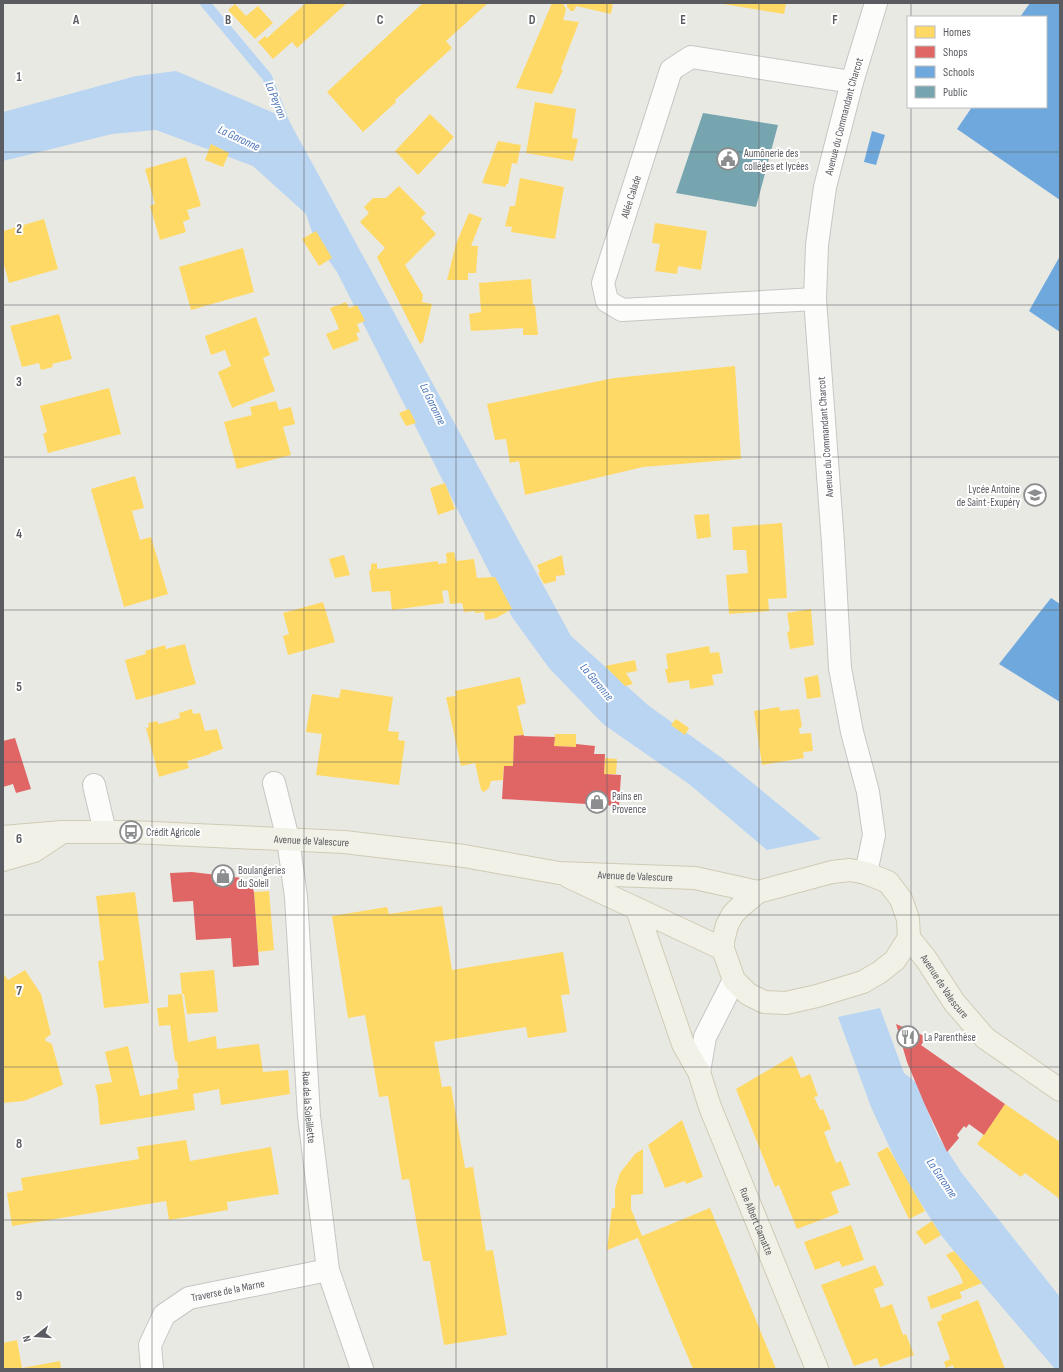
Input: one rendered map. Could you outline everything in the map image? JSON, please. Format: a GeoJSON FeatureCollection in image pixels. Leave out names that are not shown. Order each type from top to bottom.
{"type":"FeatureCollection","features":[{"type":"Feature","properties":{"kind":"main road"},"geometry":{"type":"LineString","coordinates":[[3,860],[34,850],[62,832]]}},
{"type":"Feature","properties":{"kind":"main road","name":"Avenue de Valescure"},"geometry":{"type":"LineString","coordinates":[[3,837],[62,832],[131,832],[344,842],[456,855],[559,873],[695,878],[758,892]]}},
{"type":"Feature","properties":{"kind":"main road"},"geometry":{"type":"LineString","coordinates":[[850,870],[866,873],[888,882],[901,899],[908,919],[909,938],[895,960],[880,972],[863,982],[817,996],[786,1002],[764,1002],[748,994],[734,980],[723,949],[723,940],[727,925],[733,914],[758,892],[832,872],[850,870]]}},
{"type":"Feature","properties":{"kind":"main road","name":"Avenue de Valescure"},"geometry":{"type":"LineString","coordinates":[[559,873],[723,949]]}},
{"type":"Feature","properties":{"kind":"main road","name":"Rue Albert Camatte"},"geometry":{"type":"LineString","coordinates":[[637,909],[683,1044],[699,1072],[713,1114],[817,1369]]}},
{"type":"Feature","properties":{"kind":"main road","name":"Avenue de Valescure"},"geometry":{"type":"LineString","coordinates":[[909,938],[926,959],[954,1002],[985,1038],[1060,1090]]}},
{"type":"Feature","properties":{"kind":"street","name":"Avenue du Commandant Charcot"},"geometry":{"type":"LineString","coordinates":[[866,873],[874,835],[868,792],[852,732],[840,668],[833,543],[814,299],[817,245],[825,187],[852,82],[876,3]]}},
{"type":"Feature","properties":{"kind":"street","name":"Allée Calade"},"geometry":{"type":"LineString","coordinates":[[814,299],[622,310],[607,301],[603,283],[671,70],[691,57],[852,82]]}},
{"type":"Feature","properties":{"kind":"street","name":"Rue de la Soleillette"},"geometry":{"type":"LineString","coordinates":[[274,783],[288,839],[296,897],[309,1116],[328,1270],[362,1369]]}},
{"type":"Feature","properties":{"kind":"street"},"geometry":{"type":"LineString","coordinates":[[94,785],[105,832]]}},
{"type":"Feature","properties":{"kind":"street","name":"Rue Albert Camatte"},"geometry":{"type":"LineString","coordinates":[[699,1072],[705,1038],[734,980]]}},
{"type":"Feature","properties":{"kind":"street","name":"Traverse de la Marne"},"geometry":{"type":"LineString","coordinates":[[152,1369],[150,1346],[164,1315],[189,1298],[328,1270]]}},
{"type":"Feature","properties":{"kind":"water","name":"La Garonne"},"geometry":{"type":"Polygon","coordinates":[[[176,71],[288,119],[571,636],[649,706],[722,758],[821,839],[767,850],[689,784],[603,724],[549,668],[512,617],[337,272],[315,241],[306,214],[253,166],[156,130],[112,134],[3,161],[3,112],[136,76],[176,71]]]}},
{"type":"Feature","properties":{"kind":"water","name":"La Garonne"},"geometry":{"type":"Polygon","coordinates":[[[880,1008],[904,1073],[932,1095],[925,1105],[938,1136],[961,1172],[1060,1297],[1060,1369],[1055,1369],[941,1235],[901,1172],[871,1107],[838,1017],[880,1008]]]}},
{"type":"Feature","properties":{"kind":"building: Homes"},"geometry":{"type":"Polygon","coordinates":[[[306,3],[347,3],[297,48],[292,42],[273,59],[258,42],[265,36],[267,38],[306,3]]]}},
{"type":"Feature","properties":{"kind":"building: Homes"},"geometry":{"type":"Polygon","coordinates":[[[423,3],[488,3],[446,41],[452,48],[395,100],[396,102],[363,132],[327,92],[423,3]]]}},
{"type":"Feature","properties":{"kind":"building: Homes"},"geometry":{"type":"Polygon","coordinates":[[[552,3],[563,3],[566,10],[563,20],[579,22],[561,69],[563,70],[552,94],[516,88],[552,3]]]}},
{"type":"Feature","properties":{"kind":"building: Homes"},"geometry":{"type":"Polygon","coordinates":[[[567,3],[613,3],[611,14],[576,6],[574,11],[571,11],[567,7],[567,3]]]}},
{"type":"Feature","properties":{"kind":"building: Homes"},"geometry":{"type":"Polygon","coordinates":[[[717,3],[786,3],[784,14],[717,3]]]}},
{"type":"Feature","properties":{"kind":"building: Homes"},"geometry":{"type":"Polygon","coordinates":[[[235,4],[246,16],[258,6],[273,23],[255,39],[228,10],[235,4]]]}},
{"type":"Feature","properties":{"kind":"building: Homes"},"geometry":{"type":"Polygon","coordinates":[[[535,102],[576,109],[572,138],[578,139],[573,161],[526,153],[535,102]]]}},
{"type":"Feature","properties":{"kind":"building: Homes"},"geometry":{"type":"Polygon","coordinates":[[[430,114],[454,137],[418,175],[395,151],[430,114]]]}},
{"type":"Feature","properties":{"kind":"building: Homes"},"geometry":{"type":"Polygon","coordinates":[[[498,141],[521,145],[517,164],[512,163],[508,184],[506,184],[506,187],[482,183],[498,141]]]}},
{"type":"Feature","properties":{"kind":"building: Homes"},"geometry":{"type":"Polygon","coordinates":[[[211,144],[229,153],[223,167],[205,160],[211,144]]]}},
{"type":"Feature","properties":{"kind":"building: Homes"},"geometry":{"type":"Polygon","coordinates":[[[186,157],[201,206],[187,210],[190,219],[183,222],[186,232],[160,240],[150,206],[155,204],[145,169],[186,157]]]}},
{"type":"Feature","properties":{"kind":"building: Homes"},"geometry":{"type":"Polygon","coordinates":[[[520,178],[564,187],[555,239],[511,232],[512,227],[505,226],[510,206],[515,206],[520,178]]]}},
{"type":"Feature","properties":{"kind":"building: Homes"},"geometry":{"type":"Polygon","coordinates":[[[399,186],[426,213],[421,218],[436,234],[405,265],[423,295],[422,302],[432,304],[423,342],[420,344],[377,257],[385,248],[360,222],[369,213],[364,207],[373,198],[386,198],[399,186]]]}},
{"type":"Feature","properties":{"kind":"building: Homes"},"geometry":{"type":"Polygon","coordinates":[[[469,213],[482,218],[471,246],[478,246],[476,273],[468,273],[468,280],[447,280],[456,244],[469,213]]]}},
{"type":"Feature","properties":{"kind":"building: Homes"},"geometry":{"type":"Polygon","coordinates":[[[44,219],[58,269],[9,283],[3,261],[3,231],[44,219]]]}},
{"type":"Feature","properties":{"kind":"building: Homes"},"geometry":{"type":"Polygon","coordinates":[[[655,223],[707,231],[701,270],[678,266],[677,274],[655,271],[660,244],[652,243],[655,223]]]}},
{"type":"Feature","properties":{"kind":"building: Homes"},"geometry":{"type":"Polygon","coordinates":[[[316,231],[332,258],[319,266],[302,239],[316,231]]]}},
{"type":"Feature","properties":{"kind":"building: Homes"},"geometry":{"type":"Polygon","coordinates":[[[243,248],[254,292],[191,310],[179,267],[243,248]]]}},
{"type":"Feature","properties":{"kind":"building: Homes"},"geometry":{"type":"Polygon","coordinates":[[[531,279],[533,305],[535,305],[538,335],[523,335],[523,328],[471,331],[469,314],[481,312],[479,283],[531,279]]]}},
{"type":"Feature","properties":{"kind":"building: Homes"},"geometry":{"type":"Polygon","coordinates":[[[346,302],[349,308],[357,305],[365,321],[357,324],[360,332],[356,333],[359,340],[333,350],[326,334],[339,329],[330,308],[346,302]]]}},
{"type":"Feature","properties":{"kind":"building: Homes"},"geometry":{"type":"Polygon","coordinates":[[[59,314],[72,359],[52,364],[53,367],[41,370],[39,363],[22,367],[10,326],[59,314]]]}},
{"type":"Feature","properties":{"kind":"building: Homes"},"geometry":{"type":"Polygon","coordinates":[[[256,317],[270,355],[263,358],[275,391],[232,408],[218,372],[231,366],[225,350],[211,355],[205,336],[256,317]]]}},
{"type":"Feature","properties":{"kind":"building: Homes"},"geometry":{"type":"Polygon","coordinates":[[[735,366],[741,459],[643,467],[525,495],[519,461],[510,463],[506,439],[495,440],[487,404],[614,378],[735,366]]]}},
{"type":"Feature","properties":{"kind":"building: Homes"},"geometry":{"type":"Polygon","coordinates":[[[109,388],[121,434],[48,453],[43,434],[47,432],[40,406],[109,388]]]}},
{"type":"Feature","properties":{"kind":"building: Homes"},"geometry":{"type":"Polygon","coordinates":[[[276,401],[279,410],[291,407],[295,424],[283,427],[291,455],[237,469],[224,422],[252,415],[250,407],[276,401]]]}},
{"type":"Feature","properties":{"kind":"building: Homes"},"geometry":{"type":"Polygon","coordinates":[[[409,409],[416,423],[406,426],[399,413],[409,409]]]}},
{"type":"Feature","properties":{"kind":"building: Homes"},"geometry":{"type":"Polygon","coordinates":[[[135,476],[144,508],[132,511],[140,540],[151,537],[168,594],[124,607],[91,489],[135,476]]]}},
{"type":"Feature","properties":{"kind":"building: Homes"},"geometry":{"type":"Polygon","coordinates":[[[445,483],[455,509],[438,515],[430,488],[445,483]]]}},
{"type":"Feature","properties":{"kind":"building: Homes"},"geometry":{"type":"Polygon","coordinates":[[[709,514],[711,537],[697,539],[694,515],[709,514]]]}},
{"type":"Feature","properties":{"kind":"building: Homes"},"geometry":{"type":"Polygon","coordinates":[[[782,523],[787,598],[768,599],[769,611],[729,614],[726,575],[748,573],[746,550],[733,550],[732,527],[782,523]]]}},
{"type":"Feature","properties":{"kind":"building: Homes"},"geometry":{"type":"Polygon","coordinates":[[[454,552],[456,561],[474,559],[477,578],[495,577],[512,609],[496,618],[485,620],[484,612],[464,612],[462,603],[450,604],[448,590],[442,591],[444,603],[392,610],[390,591],[372,592],[369,571],[371,570],[371,564],[377,563],[377,569],[438,561],[438,564],[447,563],[446,553],[454,552]]]}},
{"type":"Feature","properties":{"kind":"building: Homes"},"geometry":{"type":"Polygon","coordinates":[[[344,555],[350,575],[335,578],[329,559],[344,555]]]}},
{"type":"Feature","properties":{"kind":"building: Homes"},"geometry":{"type":"Polygon","coordinates":[[[562,555],[565,575],[556,576],[556,581],[544,584],[538,573],[540,572],[537,565],[562,555]]]}},
{"type":"Feature","properties":{"kind":"building: Homes"},"geometry":{"type":"Polygon","coordinates":[[[323,602],[335,642],[288,655],[283,636],[289,634],[283,613],[323,602]]]}},
{"type":"Feature","properties":{"kind":"building: Homes"},"geometry":{"type":"Polygon","coordinates":[[[811,609],[814,645],[790,649],[787,632],[790,631],[787,613],[811,609]]]}},
{"type":"Feature","properties":{"kind":"building: Homes"},"geometry":{"type":"Polygon","coordinates":[[[185,644],[196,684],[136,700],[125,660],[146,654],[145,651],[165,645],[166,649],[185,644]]]}},
{"type":"Feature","properties":{"kind":"building: Homes"},"geometry":{"type":"Polygon","coordinates":[[[709,646],[710,653],[719,652],[723,673],[712,675],[714,685],[690,689],[689,680],[668,683],[665,669],[668,669],[666,654],[709,646]]]}},
{"type":"Feature","properties":{"kind":"building: Homes"},"geometry":{"type":"Polygon","coordinates":[[[635,660],[637,671],[626,673],[633,684],[625,686],[605,666],[635,660]]]}},
{"type":"Feature","properties":{"kind":"building: Homes"},"geometry":{"type":"Polygon","coordinates":[[[818,675],[821,697],[807,699],[804,678],[818,675]]]}},
{"type":"Feature","properties":{"kind":"building: Homes"},"geometry":{"type":"Polygon","coordinates":[[[520,677],[526,703],[517,706],[524,735],[514,736],[513,766],[504,766],[503,780],[491,781],[489,788],[484,792],[481,790],[475,763],[461,766],[446,697],[456,696],[455,691],[520,677]]]}},
{"type":"Feature","properties":{"kind":"building: Homes"},"geometry":{"type":"Polygon","coordinates":[[[341,689],[393,697],[388,731],[399,732],[398,740],[405,741],[399,785],[316,775],[322,734],[306,732],[312,694],[339,698],[341,689]]]}},
{"type":"Feature","properties":{"kind":"building: Homes"},"geometry":{"type":"Polygon","coordinates":[[[779,707],[780,711],[799,709],[802,727],[799,728],[800,734],[811,733],[813,751],[803,752],[804,758],[762,765],[754,711],[779,707]]]}},
{"type":"Feature","properties":{"kind":"building: Homes"},"geometry":{"type":"Polygon","coordinates":[[[192,709],[193,714],[200,713],[205,731],[217,729],[223,749],[187,761],[189,768],[159,777],[146,728],[149,727],[148,723],[157,721],[159,724],[180,718],[179,713],[192,709]]]}},
{"type":"Feature","properties":{"kind":"building: Homes"},"geometry":{"type":"Polygon","coordinates":[[[676,719],[689,728],[685,735],[671,725],[676,719]]]}},
{"type":"Feature","properties":{"kind":"building: Homes"},"geometry":{"type":"Polygon","coordinates":[[[555,734],[576,734],[576,747],[554,746],[555,734]]]}},
{"type":"Feature","properties":{"kind":"building: Homes"},"geometry":{"type":"Polygon","coordinates":[[[605,758],[617,759],[616,774],[604,774],[605,758]]]}},
{"type":"Feature","properties":{"kind":"building: Homes"},"geometry":{"type":"Polygon","coordinates":[[[269,891],[274,950],[258,952],[254,892],[269,891]]]}},
{"type":"Feature","properties":{"kind":"building: Homes"},"geometry":{"type":"Polygon","coordinates":[[[135,892],[149,1003],[104,1008],[98,961],[104,960],[96,896],[135,892]]]}},
{"type":"Feature","properties":{"kind":"building: Homes"},"geometry":{"type":"Polygon","coordinates":[[[442,906],[452,970],[563,952],[570,994],[561,995],[567,1032],[528,1038],[526,1027],[434,1042],[442,1087],[451,1086],[465,1168],[473,1167],[486,1251],[493,1250],[507,1335],[444,1345],[430,1261],[423,1261],[409,1179],[402,1180],[388,1096],[379,1097],[365,1015],[348,1018],[332,916],[387,907],[389,914],[442,906]]]}},
{"type":"Feature","properties":{"kind":"building: Homes"},"geometry":{"type":"Polygon","coordinates":[[[25,970],[41,994],[51,1034],[45,1039],[52,1044],[63,1085],[24,1101],[3,1103],[3,973],[8,980],[25,970]]]}},
{"type":"Feature","properties":{"kind":"building: Homes"},"geometry":{"type":"Polygon","coordinates":[[[214,970],[218,1012],[187,1014],[184,994],[182,994],[180,973],[214,970]]]}},
{"type":"Feature","properties":{"kind":"building: Homes"},"geometry":{"type":"Polygon","coordinates":[[[182,994],[188,1042],[216,1036],[217,1049],[259,1044],[263,1072],[288,1070],[290,1094],[221,1105],[219,1089],[193,1094],[195,1110],[100,1125],[98,1098],[95,1085],[112,1082],[105,1052],[128,1046],[140,1096],[178,1089],[177,1079],[179,1078],[177,1061],[175,1061],[170,1025],[159,1026],[157,1008],[168,1007],[168,995],[182,994]]]}},
{"type":"Feature","properties":{"kind":"building: Homes"},"geometry":{"type":"Polygon","coordinates":[[[792,1056],[801,1078],[810,1074],[818,1096],[814,1097],[820,1110],[823,1109],[831,1129],[824,1132],[836,1163],[841,1161],[850,1185],[831,1192],[839,1213],[797,1229],[779,1185],[775,1187],[736,1089],[792,1056]]]}},
{"type":"Feature","properties":{"kind":"building: Homes"},"geometry":{"type":"Polygon","coordinates":[[[1005,1104],[1060,1142],[1060,1199],[1025,1173],[1021,1177],[977,1144],[1005,1104]]]}},
{"type":"Feature","properties":{"kind":"building: Homes"},"geometry":{"type":"Polygon","coordinates":[[[682,1120],[703,1177],[686,1184],[685,1181],[665,1188],[648,1145],[682,1120]]]}},
{"type":"Feature","properties":{"kind":"building: Homes"},"geometry":{"type":"Polygon","coordinates":[[[186,1140],[190,1161],[271,1147],[279,1194],[227,1202],[228,1210],[169,1220],[166,1201],[12,1226],[7,1193],[23,1190],[21,1178],[139,1159],[137,1147],[186,1140]]]}},
{"type":"Feature","properties":{"kind":"building: Homes"},"geometry":{"type":"Polygon","coordinates":[[[888,1147],[925,1211],[909,1219],[877,1153],[888,1147]]]}},
{"type":"Feature","properties":{"kind":"building: Homes"},"geometry":{"type":"Polygon","coordinates":[[[643,1149],[643,1194],[631,1195],[631,1209],[642,1236],[710,1208],[776,1369],[693,1369],[638,1238],[607,1250],[612,1208],[615,1208],[615,1189],[620,1173],[635,1154],[643,1149]]]}},
{"type":"Feature","properties":{"kind":"building: Homes"},"geometry":{"type":"Polygon","coordinates":[[[932,1221],[941,1235],[925,1245],[916,1232],[932,1221]]]}},
{"type":"Feature","properties":{"kind":"building: Homes"},"geometry":{"type":"Polygon","coordinates":[[[851,1225],[864,1260],[842,1267],[839,1261],[815,1270],[804,1242],[851,1225]]]}},
{"type":"Feature","properties":{"kind":"building: Homes"},"geometry":{"type":"Polygon","coordinates":[[[954,1251],[982,1283],[960,1292],[962,1298],[931,1309],[927,1297],[963,1283],[959,1273],[946,1255],[954,1251]]]}},
{"type":"Feature","properties":{"kind":"building: Homes"},"geometry":{"type":"Polygon","coordinates":[[[875,1265],[884,1285],[874,1289],[881,1308],[892,1304],[903,1335],[906,1334],[914,1355],[880,1367],[877,1358],[854,1366],[821,1285],[875,1265]]]}},
{"type":"Feature","properties":{"kind":"building: Homes"},"geometry":{"type":"Polygon","coordinates":[[[978,1300],[1005,1369],[954,1369],[953,1365],[946,1368],[944,1362],[950,1359],[937,1322],[942,1320],[941,1315],[978,1300]]]}},
{"type":"Feature","properties":{"kind":"building: Homes"},"geometry":{"type":"Polygon","coordinates":[[[17,1340],[22,1368],[60,1361],[61,1369],[3,1369],[3,1343],[17,1340]]]}},
{"type":"Feature","properties":{"kind":"building: Shops"},"geometry":{"type":"Polygon","coordinates":[[[524,735],[555,737],[554,746],[576,747],[576,744],[595,746],[594,754],[605,754],[604,774],[621,775],[619,806],[502,799],[504,766],[513,766],[514,736],[524,735]]]}},
{"type":"Feature","properties":{"kind":"building: Shops"},"geometry":{"type":"Polygon","coordinates":[[[15,738],[31,789],[16,793],[13,784],[3,787],[3,741],[15,738]]]}},
{"type":"Feature","properties":{"kind":"building: Shops"},"geometry":{"type":"Polygon","coordinates":[[[192,872],[242,878],[251,883],[254,892],[259,965],[233,967],[231,938],[196,940],[193,901],[173,902],[170,873],[192,872]]]}},
{"type":"Feature","properties":{"kind":"building: Shops"},"geometry":{"type":"Polygon","coordinates":[[[896,1024],[927,1037],[921,1045],[1005,1104],[984,1135],[969,1124],[966,1128],[964,1126],[957,1135],[959,1138],[947,1152],[907,1062],[896,1024]]]}},
{"type":"Feature","properties":{"kind":"building: Schools"},"geometry":{"type":"Polygon","coordinates":[[[1030,3],[1060,3],[1060,200],[957,129],[971,108],[1047,108],[1047,16],[1021,16],[1030,3]]]}},
{"type":"Feature","properties":{"kind":"building: Schools"},"geometry":{"type":"Polygon","coordinates":[[[872,131],[885,135],[876,165],[864,162],[872,131]]]}},
{"type":"Feature","properties":{"kind":"building: Schools"},"geometry":{"type":"Polygon","coordinates":[[[1060,256],[1060,332],[1029,311],[1060,256]]]}},
{"type":"Feature","properties":{"kind":"building: Schools"},"geometry":{"type":"Polygon","coordinates":[[[1051,598],[1060,604],[1060,702],[999,664],[1051,598]]]}},
{"type":"Feature","properties":{"kind":"building: Public","name":"Aumônerie des collèges et lycées"},"geometry":{"type":"Polygon","coordinates":[[[703,113],[778,125],[756,207],[676,193],[703,113]]]}},
{"type":"Feature","properties":{"kind":"waterway","name":"La Peyron"},"geometry":{"type":"LineString","coordinates":[[205,3],[267,77],[287,129]]}},
{"type":"Feature","properties":{"kind":"place","name":"Aumônerie des collèges et lycées"},"geometry":{"type":"Point","coordinates":[728,159]}},
{"type":"Feature","properties":{"kind":"place","name":"Lycée Antoine de Saint-Exupéry"},"geometry":{"type":"Point","coordinates":[1035,495]}},
{"type":"Feature","properties":{"kind":"place","name":"Pains en Provence"},"geometry":{"type":"Point","coordinates":[597,802]}},
{"type":"Feature","properties":{"kind":"place","name":"Crédit Agricole"},"geometry":{"type":"Point","coordinates":[131,832]}},
{"type":"Feature","properties":{"kind":"place","name":"Boulangeries du Soleil"},"geometry":{"type":"Point","coordinates":[223,876]}},
{"type":"Feature","properties":{"kind":"place","name":"La Parenthèse"},"geometry":{"type":"Point","coordinates":[908,1037]}}]}
